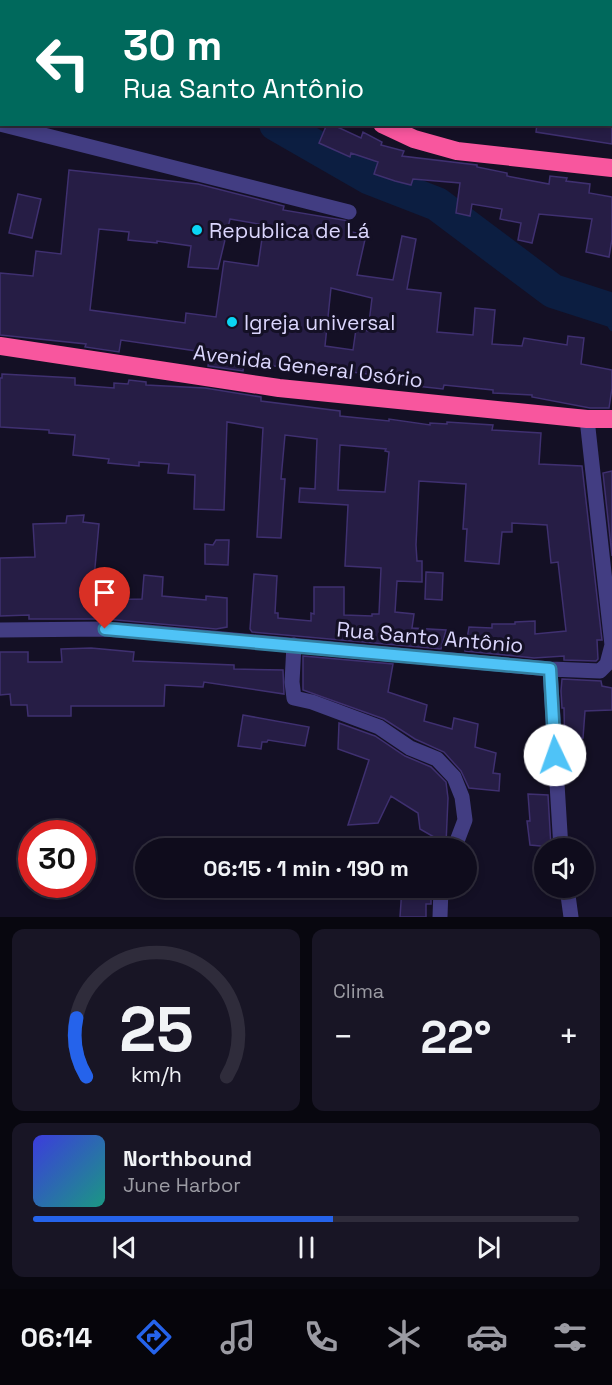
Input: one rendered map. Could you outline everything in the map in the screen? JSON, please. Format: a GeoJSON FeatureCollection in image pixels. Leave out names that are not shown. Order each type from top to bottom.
{"type":"FeatureCollection","features":[{"type":"Feature","properties":{"kind":"highway"},"geometry":{"type":"LineString","coordinates":[[386,126],[414,139],[457,151],[612,168]]}},
{"type":"Feature","properties":{"kind":"highway","name":"Avenida General Osório"},"geometry":{"type":"LineString","coordinates":[[0,346],[279,388],[612,419]]}},
{"type":"Feature","properties":{"kind":"street"},"geometry":{"type":"LineString","coordinates":[[8,126],[349,212]]}},
{"type":"Feature","properties":{"kind":"street","name":"Rua Santo Antônio"},"geometry":{"type":"LineString","coordinates":[[0,630],[105,629],[550,669],[600,671],[608,664],[612,645],[587,418]]}},
{"type":"Feature","properties":{"kind":"street"},"geometry":{"type":"LineString","coordinates":[[294,645],[292,682],[294,698],[312,702],[379,728],[410,748],[437,759],[454,777],[462,797],[465,820],[458,838]]}},
{"type":"Feature","properties":{"kind":"street"},"geometry":{"type":"LineString","coordinates":[[550,669],[560,838]]}},
{"type":"Feature","properties":{"kind":"street"},"geometry":{"type":"LineString","coordinates":[[440,917],[441,898]]}},
{"type":"Feature","properties":{"kind":"street"},"geometry":{"type":"LineString","coordinates":[[568,898],[571,917]]}},
{"type":"Feature","properties":{"kind":"building"},"geometry":{"type":"Polygon","coordinates":[[[326,126],[335,126],[361,138],[363,132],[382,142],[381,145],[404,151],[402,156],[477,165],[477,167],[507,173],[507,176],[549,184],[550,176],[590,184],[589,193],[612,197],[612,239],[609,257],[586,252],[592,219],[539,214],[532,243],[518,240],[521,223],[500,219],[502,209],[472,204],[470,216],[456,213],[460,183],[413,179],[411,185],[395,181],[374,174],[378,162],[351,153],[350,157],[319,143],[326,126]]]}},
{"type":"Feature","properties":{"kind":"building"},"geometry":{"type":"Polygon","coordinates":[[[537,126],[612,126],[612,144],[536,132],[537,126]]]}},
{"type":"Feature","properties":{"kind":"building"},"geometry":{"type":"Polygon","coordinates":[[[69,170],[198,184],[284,206],[283,210],[349,221],[347,231],[366,235],[357,275],[393,280],[402,236],[416,239],[407,289],[441,293],[437,332],[473,335],[475,308],[495,310],[492,344],[522,346],[524,338],[567,345],[568,336],[584,338],[581,364],[612,370],[609,408],[590,408],[532,397],[532,395],[493,393],[493,390],[444,385],[443,389],[398,384],[399,381],[383,379],[383,376],[344,371],[343,373],[244,363],[243,371],[208,366],[210,353],[121,340],[119,352],[85,347],[86,344],[0,335],[0,273],[33,276],[36,251],[61,254],[69,170]],[[230,219],[218,269],[188,267],[191,246],[128,240],[129,232],[99,229],[90,310],[185,323],[186,313],[216,317],[224,261],[258,266],[264,225],[230,219]],[[331,288],[325,346],[353,350],[356,329],[368,331],[372,298],[331,288]]]}},
{"type":"Feature","properties":{"kind":"building"},"geometry":{"type":"Polygon","coordinates":[[[18,194],[41,199],[32,238],[9,233],[18,194]]]}},
{"type":"Feature","properties":{"kind":"building"},"geometry":{"type":"Polygon","coordinates":[[[2,374],[75,378],[75,385],[114,388],[114,383],[128,384],[129,380],[146,382],[146,385],[205,388],[261,397],[261,401],[340,411],[340,416],[389,421],[389,419],[430,425],[430,423],[447,424],[447,422],[493,425],[492,430],[541,433],[539,464],[582,466],[602,640],[597,640],[598,659],[596,661],[564,660],[564,656],[534,658],[465,651],[469,627],[492,628],[492,624],[535,621],[535,634],[566,631],[558,562],[551,563],[547,525],[512,523],[512,532],[502,532],[499,564],[465,561],[467,529],[463,529],[466,484],[419,481],[416,545],[417,561],[422,561],[422,582],[397,581],[395,612],[414,614],[412,628],[446,630],[441,649],[252,632],[250,629],[254,574],[277,576],[275,613],[278,613],[278,618],[311,621],[311,613],[314,614],[314,587],[344,587],[344,615],[379,614],[381,568],[345,566],[348,505],[299,502],[300,488],[315,489],[317,439],[285,435],[281,479],[285,479],[281,538],[257,537],[263,428],[227,422],[224,510],[194,509],[195,475],[168,473],[169,464],[139,462],[139,466],[108,463],[109,459],[73,455],[75,435],[49,433],[49,430],[0,427],[0,378],[2,374]],[[340,445],[338,490],[385,492],[389,452],[385,451],[386,449],[340,445]]]}},
{"type":"Feature","properties":{"kind":"building"},"geometry":{"type":"Polygon","coordinates":[[[612,471],[612,556],[603,473],[612,471]]]}},
{"type":"Feature","properties":{"kind":"building"},"geometry":{"type":"Polygon","coordinates":[[[84,515],[83,522],[99,524],[92,600],[142,599],[144,575],[163,577],[162,596],[206,600],[206,596],[227,598],[227,627],[216,629],[105,619],[29,619],[29,615],[0,616],[0,558],[35,557],[33,524],[66,523],[67,516],[84,515]]]}},
{"type":"Feature","properties":{"kind":"building"},"geometry":{"type":"Polygon","coordinates":[[[216,540],[229,540],[228,565],[205,564],[205,544],[213,545],[216,540]]]}},
{"type":"Feature","properties":{"kind":"building"},"geometry":{"type":"Polygon","coordinates":[[[426,572],[443,573],[442,600],[425,599],[426,572]]]}},
{"type":"Feature","properties":{"kind":"building"},"geometry":{"type":"Polygon","coordinates":[[[91,648],[134,652],[133,661],[234,665],[234,669],[283,670],[284,694],[204,682],[203,687],[165,685],[164,706],[71,706],[71,716],[28,716],[27,705],[11,705],[10,694],[0,695],[0,652],[28,652],[28,662],[62,662],[61,649],[91,648]]]}},
{"type":"Feature","properties":{"kind":"building"},"geometry":{"type":"Polygon","coordinates":[[[303,656],[393,664],[388,692],[427,705],[424,721],[452,729],[454,718],[478,724],[475,747],[496,753],[493,773],[500,774],[499,791],[469,788],[461,771],[444,752],[415,739],[384,719],[303,690],[303,656]]]}},
{"type":"Feature","properties":{"kind":"building"},"geometry":{"type":"Polygon","coordinates":[[[562,679],[601,681],[602,686],[612,688],[612,710],[585,711],[583,738],[579,738],[579,756],[565,756],[562,679]]]}},
{"type":"Feature","properties":{"kind":"building"},"geometry":{"type":"Polygon","coordinates":[[[243,715],[309,727],[305,746],[268,740],[262,742],[261,749],[238,746],[243,715]]]}},
{"type":"Feature","properties":{"kind":"building"},"geometry":{"type":"Polygon","coordinates":[[[339,723],[375,736],[405,756],[431,767],[446,782],[448,798],[446,838],[436,838],[420,829],[418,813],[391,796],[378,823],[348,825],[369,760],[338,749],[339,723]]]}},
{"type":"Feature","properties":{"kind":"building"},"geometry":{"type":"Polygon","coordinates":[[[528,794],[548,795],[550,838],[534,838],[534,845],[530,845],[527,821],[530,821],[528,794]]]}},
{"type":"Feature","properties":{"kind":"building"},"geometry":{"type":"Polygon","coordinates":[[[401,898],[431,898],[431,904],[426,904],[426,917],[400,917],[401,898]]]}},
{"type":"Feature","properties":{"kind":"waterway"},"geometry":{"type":"LineString","coordinates":[[279,126],[370,178],[437,204],[553,291],[612,310]]}},
{"type":"Feature","properties":{"kind":"waterway"},"geometry":{"type":"LineString","coordinates":[[598,306],[612,328]]}},
{"type":"Feature","properties":{"kind":"place","name":"Republica de Lá"},"geometry":{"type":"Point","coordinates":[197,230]}},
{"type":"Feature","properties":{"kind":"place","name":"Igreja universal"},"geometry":{"type":"Point","coordinates":[232,322]}},
{"type":"Feature","properties":{"kind":"route"},"geometry":{"type":"LineString","coordinates":[[105,629],[550,669],[555,755]]}}]}
